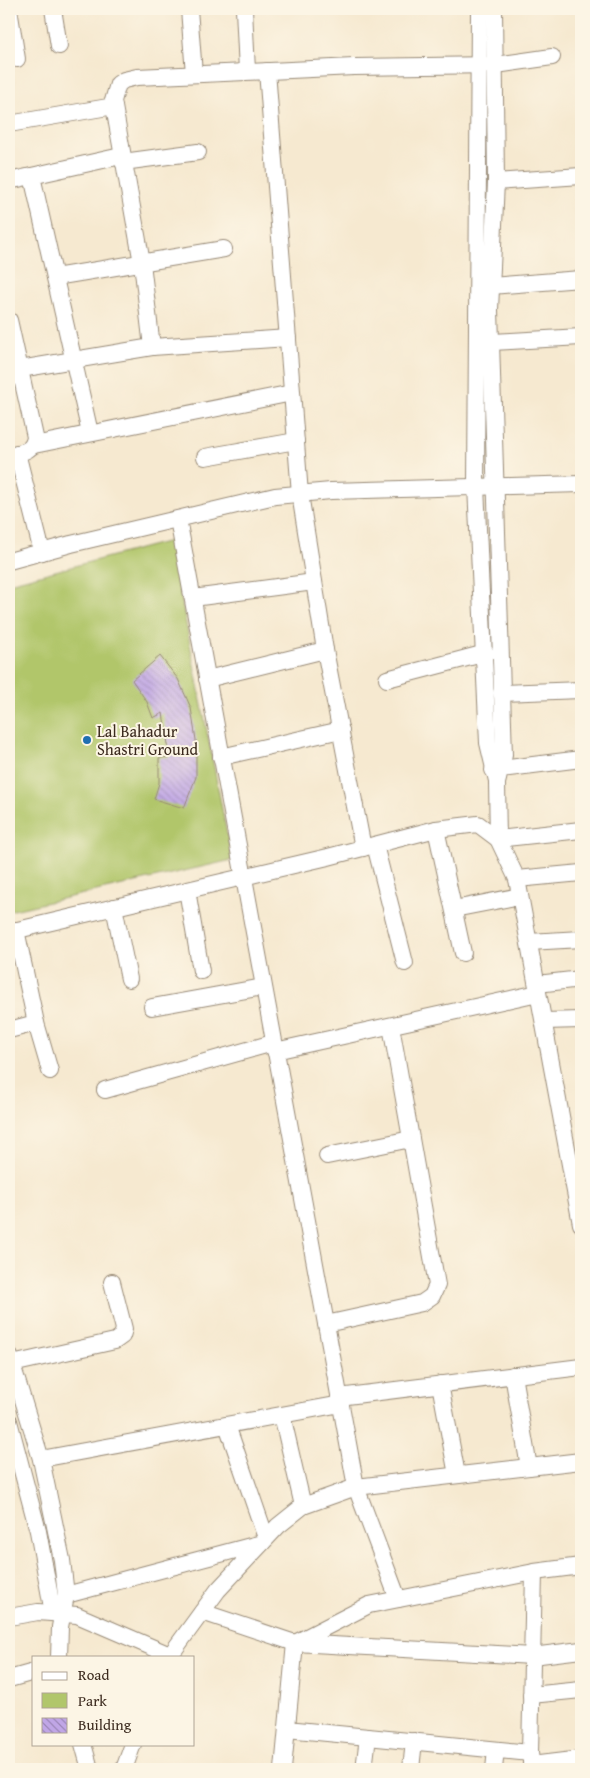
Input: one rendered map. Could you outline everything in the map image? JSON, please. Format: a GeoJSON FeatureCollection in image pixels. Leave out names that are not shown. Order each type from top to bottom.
{"type":"FeatureCollection","features":[{"type":"Feature","properties":{"kind":"street"},"geometry":{"type":"LineString","coordinates":[[9,9],[17,58]]}},
{"type":"Feature","properties":{"kind":"street"},"geometry":{"type":"LineString","coordinates":[[53,9],[59,46]]}},
{"type":"Feature","properties":{"kind":"street"},"geometry":{"type":"LineString","coordinates":[[189,9],[194,74]]}},
{"type":"Feature","properties":{"kind":"street"},"geometry":{"type":"LineString","coordinates":[[244,9],[247,71]]}},
{"type":"Feature","properties":{"kind":"street"},"geometry":{"type":"LineString","coordinates":[[478,9],[476,486],[486,653],[488,743],[497,774],[498,839],[517,879],[581,1224]]}},
{"type":"Feature","properties":{"kind":"street"},"geometry":{"type":"LineString","coordinates":[[494,9],[496,182],[491,286],[495,485],[504,755],[497,774]]}},
{"type":"Feature","properties":{"kind":"street"},"geometry":{"type":"LineString","coordinates":[[152,347],[142,262],[114,106],[115,91],[118,84],[124,80],[194,74],[267,70],[496,65],[552,57]]}},
{"type":"Feature","properties":{"kind":"street"},"geometry":{"type":"LineString","coordinates":[[267,70],[300,494],[341,730],[369,846],[405,963]]}},
{"type":"Feature","properties":{"kind":"street"},"geometry":{"type":"LineString","coordinates":[[9,124],[114,106]]}},
{"type":"Feature","properties":{"kind":"street"},"geometry":{"type":"LineString","coordinates":[[9,181],[122,159],[198,152]]}},
{"type":"Feature","properties":{"kind":"street"},"geometry":{"type":"LineString","coordinates":[[32,176],[90,433]]}},
{"type":"Feature","properties":{"kind":"street"},"geometry":{"type":"LineString","coordinates":[[496,182],[581,176]]}},
{"type":"Feature","properties":{"kind":"street"},"geometry":{"type":"LineString","coordinates":[[55,277],[224,249]]}},
{"type":"Feature","properties":{"kind":"street"},"geometry":{"type":"LineString","coordinates":[[491,286],[581,279]]}},
{"type":"Feature","properties":{"kind":"street"},"geometry":{"type":"LineString","coordinates":[[9,320],[35,437],[34,445]]}},
{"type":"Feature","properties":{"kind":"street"},"geometry":{"type":"LineString","coordinates":[[492,342],[581,337]]}},
{"type":"Feature","properties":{"kind":"street"},"geometry":{"type":"LineString","coordinates":[[20,370],[152,347],[288,338]]}},
{"type":"Feature","properties":{"kind":"street"},"geometry":{"type":"LineString","coordinates":[[42,552],[13,454],[29,450],[34,445],[292,393]]}},
{"type":"Feature","properties":{"kind":"street"},"geometry":{"type":"LineString","coordinates":[[205,457],[296,441]]}},
{"type":"Feature","properties":{"kind":"street"},"geometry":{"type":"LineString","coordinates":[[9,562],[42,552],[275,496],[331,491],[581,484]]}},
{"type":"Feature","properties":{"kind":"street"},"geometry":{"type":"LineString","coordinates":[[178,519],[242,877],[356,1487],[398,1599]]}},
{"type":"Feature","properties":{"kind":"street"},"geometry":{"type":"LineString","coordinates":[[193,598],[314,582]]}},
{"type":"Feature","properties":{"kind":"street"},"geometry":{"type":"LineString","coordinates":[[207,679],[326,650]]}},
{"type":"Feature","properties":{"kind":"street"},"geometry":{"type":"LineString","coordinates":[[387,679],[486,653]]}},
{"type":"Feature","properties":{"kind":"street"},"geometry":{"type":"LineString","coordinates":[[501,693],[581,690]]}},
{"type":"Feature","properties":{"kind":"street"},"geometry":{"type":"LineString","coordinates":[[221,757],[341,730]]}},
{"type":"Feature","properties":{"kind":"street"},"geometry":{"type":"LineString","coordinates":[[497,774],[581,759]]}},
{"type":"Feature","properties":{"kind":"street"},"geometry":{"type":"LineString","coordinates":[[50,1071],[12,931],[436,829],[478,824],[498,839],[581,830]]}},
{"type":"Feature","properties":{"kind":"street"},"geometry":{"type":"LineString","coordinates":[[436,829],[463,953]]}},
{"type":"Feature","properties":{"kind":"street"},"geometry":{"type":"LineString","coordinates":[[517,879],[581,873]]}},
{"type":"Feature","properties":{"kind":"street"},"geometry":{"type":"LineString","coordinates":[[187,890],[201,971]]}},
{"type":"Feature","properties":{"kind":"street"},"geometry":{"type":"LineString","coordinates":[[454,909],[520,896]]}},
{"type":"Feature","properties":{"kind":"street"},"geometry":{"type":"LineString","coordinates":[[114,907],[129,979]]}},
{"type":"Feature","properties":{"kind":"street"},"geometry":{"type":"LineString","coordinates":[[529,942],[581,939]]}},
{"type":"Feature","properties":{"kind":"street"},"geometry":{"type":"LineString","coordinates":[[105,1090],[274,1047],[391,1026],[538,988],[581,979]]}},
{"type":"Feature","properties":{"kind":"street"},"geometry":{"type":"LineString","coordinates":[[152,1007],[263,987]]}},
{"type":"Feature","properties":{"kind":"street"},"geometry":{"type":"LineString","coordinates":[[544,1021],[581,1020]]}},
{"type":"Feature","properties":{"kind":"street"},"geometry":{"type":"LineString","coordinates":[[9,1030],[36,1023]]}},
{"type":"Feature","properties":{"kind":"street"},"geometry":{"type":"LineString","coordinates":[[326,1324],[422,1302],[432,1296],[437,1285],[391,1026]]}},
{"type":"Feature","properties":{"kind":"street"},"geometry":{"type":"LineString","coordinates":[[327,1156],[411,1139]]}},
{"type":"Feature","properties":{"kind":"street"},"geometry":{"type":"LineString","coordinates":[[58,1613],[66,1595],[56,1526],[41,1459],[11,1359],[115,1341],[122,1336],[122,1320],[112,1282]]}},
{"type":"Feature","properties":{"kind":"street"},"geometry":{"type":"LineString","coordinates":[[41,1459],[282,1415],[340,1400],[440,1384],[581,1367]]}},
{"type":"Feature","properties":{"kind":"street"},"geometry":{"type":"LineString","coordinates":[[513,1375],[529,1467]]}},
{"type":"Feature","properties":{"kind":"street"},"geometry":{"type":"LineString","coordinates":[[440,1384],[457,1475]]}},
{"type":"Feature","properties":{"kind":"street"},"geometry":{"type":"LineString","coordinates":[[9,1412],[25,1406]]}},
{"type":"Feature","properties":{"kind":"street"},"geometry":{"type":"LineString","coordinates":[[282,1415],[303,1506]]}},
{"type":"Feature","properties":{"kind":"street"},"geometry":{"type":"LineString","coordinates":[[9,1421],[58,1613],[59,1656]]}},
{"type":"Feature","properties":{"kind":"street"},"geometry":{"type":"LineString","coordinates":[[227,1425],[264,1540]]}},
{"type":"Feature","properties":{"kind":"street"},"geometry":{"type":"LineString","coordinates":[[9,1617],[38,1612],[77,1615],[169,1656],[218,1590],[264,1540],[303,1506],[356,1487],[581,1461]]}},
{"type":"Feature","properties":{"kind":"street"},"geometry":{"type":"LineString","coordinates":[[66,1595],[264,1540]]}},
{"type":"Feature","properties":{"kind":"street"},"geometry":{"type":"LineString","coordinates":[[295,1643],[369,1605],[534,1572],[581,1566]]}},
{"type":"Feature","properties":{"kind":"street"},"geometry":{"type":"LineString","coordinates":[[531,1763],[534,1572]]}},
{"type":"Feature","properties":{"kind":"street"},"geometry":{"type":"LineString","coordinates":[[202,1612],[295,1643],[532,1656],[581,1650]]}},
{"type":"Feature","properties":{"kind":"street"},"geometry":{"type":"LineString","coordinates":[[283,1769],[295,1643]]}},
{"type":"Feature","properties":{"kind":"street"},"geometry":{"type":"LineString","coordinates":[[9,1679],[32,1673]]}},
{"type":"Feature","properties":{"kind":"street"},"geometry":{"type":"LineString","coordinates":[[531,1695],[581,1690]]}},
{"type":"Feature","properties":{"kind":"street"},"geometry":{"type":"LineString","coordinates":[[287,1729],[496,1750],[531,1763],[581,1758]]}},
{"type":"Feature","properties":{"kind":"street"},"geometry":{"type":"LineString","coordinates":[[364,1769],[368,1737]]}},
{"type":"Feature","properties":{"kind":"street"},"geometry":{"type":"LineString","coordinates":[[411,1769],[414,1742]]}},
{"type":"Feature","properties":{"kind":"street"},"geometry":{"type":"LineString","coordinates":[[84,1746],[90,1769]]}},
{"type":"Feature","properties":{"kind":"street"},"geometry":{"type":"LineString","coordinates":[[124,1769],[132,1746]]}},
{"type":"Feature","properties":{"kind":"street"},"geometry":{"type":"LineString","coordinates":[[494,1769],[496,1750]]}},
{"type":"Feature","properties":{"kind":"green space"},"geometry":{"type":"Polygon","coordinates":[[[170,541],[232,860],[9,911],[9,583],[170,541]]]}},
{"type":"Feature","properties":{"kind":"building"},"geometry":{"type":"Polygon","coordinates":[[[160,656],[178,679],[191,708],[196,740],[196,777],[184,808],[154,799],[159,783],[159,758],[170,757],[163,713],[153,718],[147,702],[132,680],[160,656]]]}},
{"type":"Feature","properties":{"kind":"place","name":"Lal Bahadur Shastri Ground"},"geometry":{"type":"Point","coordinates":[87,740]}}]}
